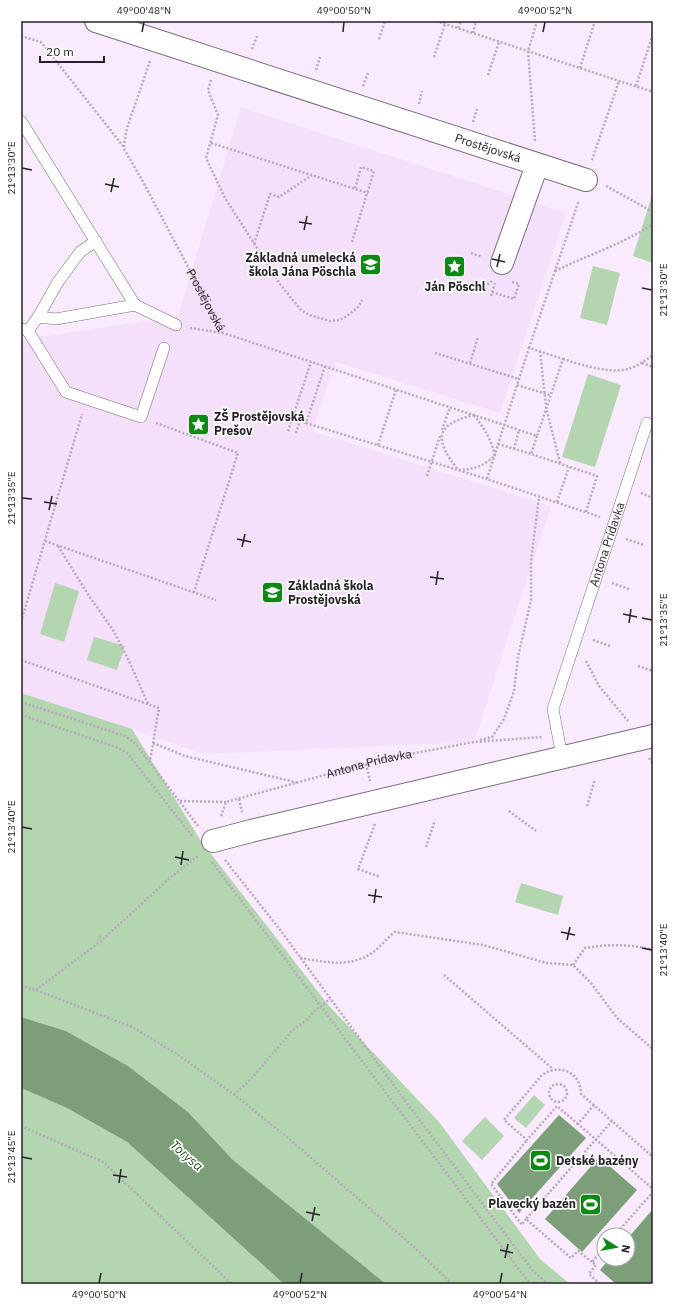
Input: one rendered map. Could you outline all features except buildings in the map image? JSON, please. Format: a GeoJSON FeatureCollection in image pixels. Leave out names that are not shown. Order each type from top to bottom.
{"type":"FeatureCollection","features":[{"type":"Feature","properties":{"kind":"street","name":"Prostějovská"},"geometry":{"type":"LineString","coordinates":[[96,21],[537,165],[504,274]]}},
{"type":"Feature","properties":{"kind":"street"},"geometry":{"type":"LineString","coordinates":[[537,165],[586,178]]}},
{"type":"Feature","properties":{"kind":"street"},"geometry":{"type":"LineString","coordinates":[[210,846],[242,833],[653,736]]}},
{"type":"Feature","properties":{"kind":"lane"},"geometry":{"type":"LineString","coordinates":[[21,121],[135,305],[176,325]]}},
{"type":"Feature","properties":{"kind":"lane"},"geometry":{"type":"LineString","coordinates":[[96,242],[80,252],[58,282],[38,317],[25,330],[66,392],[141,418],[164,348]]}},
{"type":"Feature","properties":{"kind":"lane"},"geometry":{"type":"LineString","coordinates":[[38,317],[56,320],[135,305]]}},
{"type":"Feature","properties":{"kind":"lane","name":"Antona Prídavka"},"geometry":{"type":"LineString","coordinates":[[562,757],[553,709],[647,423]]}},
{"type":"Feature","properties":{"kind":"path"},"geometry":{"type":"LineString","coordinates":[[379,39],[385,21]]}},
{"type":"Feature","properties":{"kind":"path"},"geometry":{"type":"LineString","coordinates":[[436,21],[653,92]]}},
{"type":"Feature","properties":{"kind":"path"},"geometry":{"type":"LineString","coordinates":[[458,28],[461,21]]}},
{"type":"Feature","properties":{"kind":"path"},"geometry":{"type":"LineString","coordinates":[[473,33],[476,21]]}},
{"type":"Feature","properties":{"kind":"path"},"geometry":{"type":"LineString","coordinates":[[537,21],[528,51],[537,165]]}},
{"type":"Feature","properties":{"kind":"path"},"geometry":{"type":"LineString","coordinates":[[580,68],[595,21]]}},
{"type":"Feature","properties":{"kind":"path"},"geometry":{"type":"LineString","coordinates":[[434,57],[445,24]]}},
{"type":"Feature","properties":{"kind":"path"},"geometry":{"type":"LineString","coordinates":[[636,86],[653,34]]}},
{"type":"Feature","properties":{"kind":"path","name":"Prostějovská"},"geometry":{"type":"LineString","coordinates":[[21,36],[41,42],[124,147],[223,333],[537,436]]}},
{"type":"Feature","properties":{"kind":"path"},"geometry":{"type":"LineString","coordinates":[[124,147],[128,128],[157,41]]}},
{"type":"Feature","properties":{"kind":"path"},"geometry":{"type":"LineString","coordinates":[[488,75],[499,42]]}},
{"type":"Feature","properties":{"kind":"path"},"geometry":{"type":"LineString","coordinates":[[218,61],[208,90],[218,116],[206,158],[225,198],[280,284],[300,309],[309,315],[330,321],[340,320],[358,307],[362,300]]}},
{"type":"Feature","properties":{"kind":"path"},"geometry":{"type":"LineString","coordinates":[[487,479],[619,81]]}},
{"type":"Feature","properties":{"kind":"path"},"geometry":{"type":"LineString","coordinates":[[210,143],[312,174],[368,193]]}},
{"type":"Feature","properties":{"kind":"path"},"geometry":{"type":"LineString","coordinates":[[352,242],[374,171],[361,167],[355,189]]}},
{"type":"Feature","properties":{"kind":"path"},"geometry":{"type":"LineString","coordinates":[[254,244],[270,194],[280,197],[312,174]]}},
{"type":"Feature","properties":{"kind":"path"},"geometry":{"type":"LineString","coordinates":[[586,178],[653,212]]}},
{"type":"Feature","properties":{"kind":"path"},"geometry":{"type":"LineString","coordinates":[[555,271],[618,244],[653,224]]}},
{"type":"Feature","properties":{"kind":"path"},"geometry":{"type":"LineString","coordinates":[[478,292],[504,274],[519,284],[514,299],[492,292]]}},
{"type":"Feature","properties":{"kind":"path"},"geometry":{"type":"LineString","coordinates":[[470,364],[478,337]]}},
{"type":"Feature","properties":{"kind":"path"},"geometry":{"type":"LineString","coordinates":[[530,348],[563,359],[595,367],[620,370],[631,368],[642,363],[653,355]]}},
{"type":"Feature","properties":{"kind":"path"},"geometry":{"type":"LineString","coordinates":[[540,351],[546,407],[560,464]]}},
{"type":"Feature","properties":{"kind":"path"},"geometry":{"type":"LineString","coordinates":[[435,353],[519,379]]}},
{"type":"Feature","properties":{"kind":"path"},"geometry":{"type":"LineString","coordinates":[[531,454],[563,359]]}},
{"type":"Feature","properties":{"kind":"path"},"geometry":{"type":"LineString","coordinates":[[288,431],[311,362]]}},
{"type":"Feature","properties":{"kind":"path"},"geometry":{"type":"LineString","coordinates":[[642,363],[653,367]]}},
{"type":"Feature","properties":{"kind":"path"},"geometry":{"type":"LineString","coordinates":[[306,423],[325,366]]}},
{"type":"Feature","properties":{"kind":"path"},"geometry":{"type":"LineString","coordinates":[[517,385],[550,395]]}},
{"type":"Feature","properties":{"kind":"path"},"geometry":{"type":"LineString","coordinates":[[378,445],[396,390]]}},
{"type":"Feature","properties":{"kind":"path"},"geometry":{"type":"LineString","coordinates":[[21,622],[86,399]]}},
{"type":"Feature","properties":{"kind":"path"},"geometry":{"type":"LineString","coordinates":[[427,476],[450,407]]}},
{"type":"Feature","properties":{"kind":"path"},"geometry":{"type":"LineString","coordinates":[[458,470],[448,457],[441,439],[441,434],[446,427],[455,421],[474,415],[490,439],[495,455]]}},
{"type":"Feature","properties":{"kind":"path"},"geometry":{"type":"LineString","coordinates":[[141,418],[238,453],[194,592]]}},
{"type":"Feature","properties":{"kind":"path"},"geometry":{"type":"LineString","coordinates":[[292,419],[487,479],[615,522]]}},
{"type":"Feature","properties":{"kind":"path"},"geometry":{"type":"LineString","coordinates":[[296,433],[300,421]]}},
{"type":"Feature","properties":{"kind":"path"},"geometry":{"type":"LineString","coordinates":[[514,448],[519,430]]}},
{"type":"Feature","properties":{"kind":"path"},"geometry":{"type":"LineString","coordinates":[[498,444],[597,476],[586,512]]}},
{"type":"Feature","properties":{"kind":"path"},"geometry":{"type":"LineString","coordinates":[[458,470],[479,468],[489,462],[495,455]]}},
{"type":"Feature","properties":{"kind":"path"},"geometry":{"type":"LineString","coordinates":[[557,502],[569,467]]}},
{"type":"Feature","properties":{"kind":"path"},"geometry":{"type":"LineString","coordinates":[[474,742],[492,737],[504,719],[514,691],[518,657],[531,600],[531,561],[539,497]]}},
{"type":"Feature","properties":{"kind":"path"},"geometry":{"type":"LineString","coordinates":[[45,541],[216,600]]}},
{"type":"Feature","properties":{"kind":"path"},"geometry":{"type":"LineString","coordinates":[[58,546],[89,596],[113,630],[129,661],[148,704]]}},
{"type":"Feature","properties":{"kind":"path"},"geometry":{"type":"LineString","coordinates":[[575,643],[586,660],[599,686],[628,719]]}},
{"type":"Feature","properties":{"kind":"path"},"geometry":{"type":"LineString","coordinates":[[21,660],[159,708],[150,761]]}},
{"type":"Feature","properties":{"kind":"path"},"geometry":{"type":"LineString","coordinates":[[638,666],[653,670]]}},
{"type":"Feature","properties":{"kind":"path"},"geometry":{"type":"LineString","coordinates":[[21,702],[125,736],[136,744],[180,802],[321,1006],[527,1280],[532,1284]]}},
{"type":"Feature","properties":{"kind":"path"},"geometry":{"type":"LineString","coordinates":[[21,716],[119,748],[128,754],[210,846],[300,958],[533,1271],[548,1284]]}},
{"type":"Feature","properties":{"kind":"path"},"geometry":{"type":"LineString","coordinates":[[620,721],[634,718]]}},
{"type":"Feature","properties":{"kind":"path","name":"Antona Prídavka"},"geometry":{"type":"LineString","coordinates":[[180,802],[226,802],[383,759],[474,742],[558,735]]}},
{"type":"Feature","properties":{"kind":"path"},"geometry":{"type":"LineString","coordinates":[[153,743],[185,756],[299,783]]}},
{"type":"Feature","properties":{"kind":"path"},"geometry":{"type":"LineString","coordinates":[[587,806],[595,779]]}},
{"type":"Feature","properties":{"kind":"path"},"geometry":{"type":"LineString","coordinates":[[380,877],[358,869],[384,800]]}},
{"type":"Feature","properties":{"kind":"path"},"geometry":{"type":"LineString","coordinates":[[36,990],[102,939],[170,878],[210,846],[226,802]]}},
{"type":"Feature","properties":{"kind":"path"},"geometry":{"type":"LineString","coordinates":[[509,811],[536,831]]}},
{"type":"Feature","properties":{"kind":"path"},"geometry":{"type":"LineString","coordinates":[[426,848],[435,820]]}},
{"type":"Feature","properties":{"kind":"path"},"geometry":{"type":"LineString","coordinates":[[300,958],[329,963],[351,962],[372,952],[395,932],[483,945],[547,963],[573,965],[591,983],[617,1018],[653,1049]]}},
{"type":"Feature","properties":{"kind":"path"},"geometry":{"type":"LineString","coordinates":[[99,936],[102,939]]}},
{"type":"Feature","properties":{"kind":"path"},"geometry":{"type":"LineString","coordinates":[[573,965],[585,948],[603,945],[638,946],[653,950]]}},
{"type":"Feature","properties":{"kind":"path"},"geometry":{"type":"LineString","coordinates":[[444,975],[553,1070]]}},
{"type":"Feature","properties":{"kind":"path"},"geometry":{"type":"LineString","coordinates":[[21,986],[36,990],[132,1027],[177,1054],[234,1095],[288,1138],[414,1247],[452,1284]]}},
{"type":"Feature","properties":{"kind":"path"},"geometry":{"type":"LineString","coordinates":[[234,1095],[251,1079],[292,1031],[330,999]]}},
{"type":"Feature","properties":{"kind":"path"},"geometry":{"type":"LineString","coordinates":[[527,1140],[504,1120],[542,1075],[549,1070],[566,1070],[574,1075],[578,1081],[581,1094],[653,1157]]}},
{"type":"Feature","properties":{"kind":"path"},"geometry":{"type":"LineString","coordinates":[[556,1084],[564,1086],[567,1092],[567,1095],[563,1100],[558,1102],[550,1098],[549,1092],[551,1087],[556,1084]]}},
{"type":"Feature","properties":{"kind":"path"},"geometry":{"type":"LineString","coordinates":[[558,1102],[558,1106],[527,1140],[491,1184],[522,1225],[526,1218],[612,1121]]}},
{"type":"Feature","properties":{"kind":"path"},"geometry":{"type":"LineString","coordinates":[[578,1124],[594,1105]]}},
{"type":"Feature","properties":{"kind":"path"},"geometry":{"type":"LineString","coordinates":[[558,1106],[653,1190],[622,1227]]}},
{"type":"Feature","properties":{"kind":"path"},"geometry":{"type":"LineString","coordinates":[[21,1126],[103,1162],[232,1284]]}},
{"type":"Feature","properties":{"kind":"path"},"geometry":{"type":"LineString","coordinates":[[526,1218],[571,1258],[578,1251],[596,1265],[589,1274],[600,1284]]}},
{"type":"Feature","properties":{"kind":"path"},"geometry":{"type":"LineString","coordinates":[[592,1262],[596,1257]]}},
{"type":"Feature","properties":{"kind":"shaded area","name":"Základná škola Prostějovská"},"geometry":{"type":"Polygon","coordinates":[[[241,107],[566,213],[500,413],[336,362],[312,431],[551,506],[474,742],[203,754],[21,693],[21,340],[178,316],[241,107]]]}},
{"type":"Feature","properties":{"kind":"shaded area"},"geometry":{"type":"Polygon","coordinates":[[[653,192],[653,263],[633,256],[653,192]]]}},
{"type":"Feature","properties":{"kind":"shaded area"},"geometry":{"type":"Polygon","coordinates":[[[593,266],[620,273],[607,325],[580,318],[593,266]]]}},
{"type":"Feature","properties":{"kind":"shaded area"},"geometry":{"type":"Polygon","coordinates":[[[588,374],[621,385],[595,467],[562,457],[588,374]]]}},
{"type":"Feature","properties":{"kind":"shaded area"},"geometry":{"type":"Polygon","coordinates":[[[55,583],[79,591],[64,642],[40,634],[55,583]]]}},
{"type":"Feature","properties":{"kind":"shaded area"},"geometry":{"type":"Polygon","coordinates":[[[94,637],[125,646],[117,670],[87,660],[94,637]]]}},
{"type":"Feature","properties":{"kind":"shaded area"},"geometry":{"type":"Polygon","coordinates":[[[21,693],[132,729],[201,841],[329,1006],[439,1122],[540,1259],[570,1284],[386,1284],[233,1160],[188,1112],[128,1066],[66,1031],[21,1017],[21,693]]]}},
{"type":"Feature","properties":{"kind":"shaded area"},"geometry":{"type":"Polygon","coordinates":[[[521,883],[563,896],[558,915],[515,902],[521,883]]]}},
{"type":"Feature","properties":{"kind":"shaded area"},"geometry":{"type":"Polygon","coordinates":[[[21,1088],[67,1108],[127,1142],[284,1284],[21,1284],[21,1088]]]}},
{"type":"Feature","properties":{"kind":"shaded area"},"geometry":{"type":"Polygon","coordinates":[[[534,1095],[545,1105],[526,1128],[514,1118],[534,1095]]]}},
{"type":"Feature","properties":{"kind":"shaded area"},"geometry":{"type":"Polygon","coordinates":[[[485,1117],[504,1136],[482,1160],[462,1141],[485,1117]]]}},
{"type":"Feature","properties":{"kind":"water","name":"Torysa"},"geometry":{"type":"Polygon","coordinates":[[[21,1017],[66,1031],[128,1066],[188,1112],[233,1160],[386,1284],[284,1284],[127,1142],[67,1108],[21,1088],[21,1017]]]}},
{"type":"Feature","properties":{"kind":"water","name":"Detské bazény"},"geometry":{"type":"Polygon","coordinates":[[[559,1115],[586,1138],[519,1213],[497,1184],[559,1115]]]}},
{"type":"Feature","properties":{"kind":"water","name":"Plavecký bazén"},"geometry":{"type":"Polygon","coordinates":[[[599,1157],[637,1190],[604,1227],[596,1227],[596,1236],[582,1252],[545,1219],[599,1157]]]}},
{"type":"Feature","properties":{"kind":"water"},"geometry":{"type":"Polygon","coordinates":[[[653,1209],[653,1284],[616,1284],[600,1270],[602,1267],[636,1267],[636,1229],[653,1209]]]}},
{"type":"Feature","properties":{"kind":"place","name":"Základná umelecká škola Jána Pöschla"},"geometry":{"type":"Point","coordinates":[371,265]}},
{"type":"Feature","properties":{"kind":"place","name":"Ján Pöschl"},"geometry":{"type":"Point","coordinates":[455,266]}},
{"type":"Feature","properties":{"kind":"place","name":"ZŠ Prostějovská Prešov"},"geometry":{"type":"Point","coordinates":[199,424]}},
{"type":"Feature","properties":{"kind":"place","name":"Základná škola Prostějovská"},"geometry":{"type":"Point","coordinates":[272,593]}},
{"type":"Feature","properties":{"kind":"place","name":"Detské bazény"},"geometry":{"type":"Point","coordinates":[541,1161]}},
{"type":"Feature","properties":{"kind":"place","name":"Plavecký bazén"},"geometry":{"type":"Point","coordinates":[591,1204]}}]}
